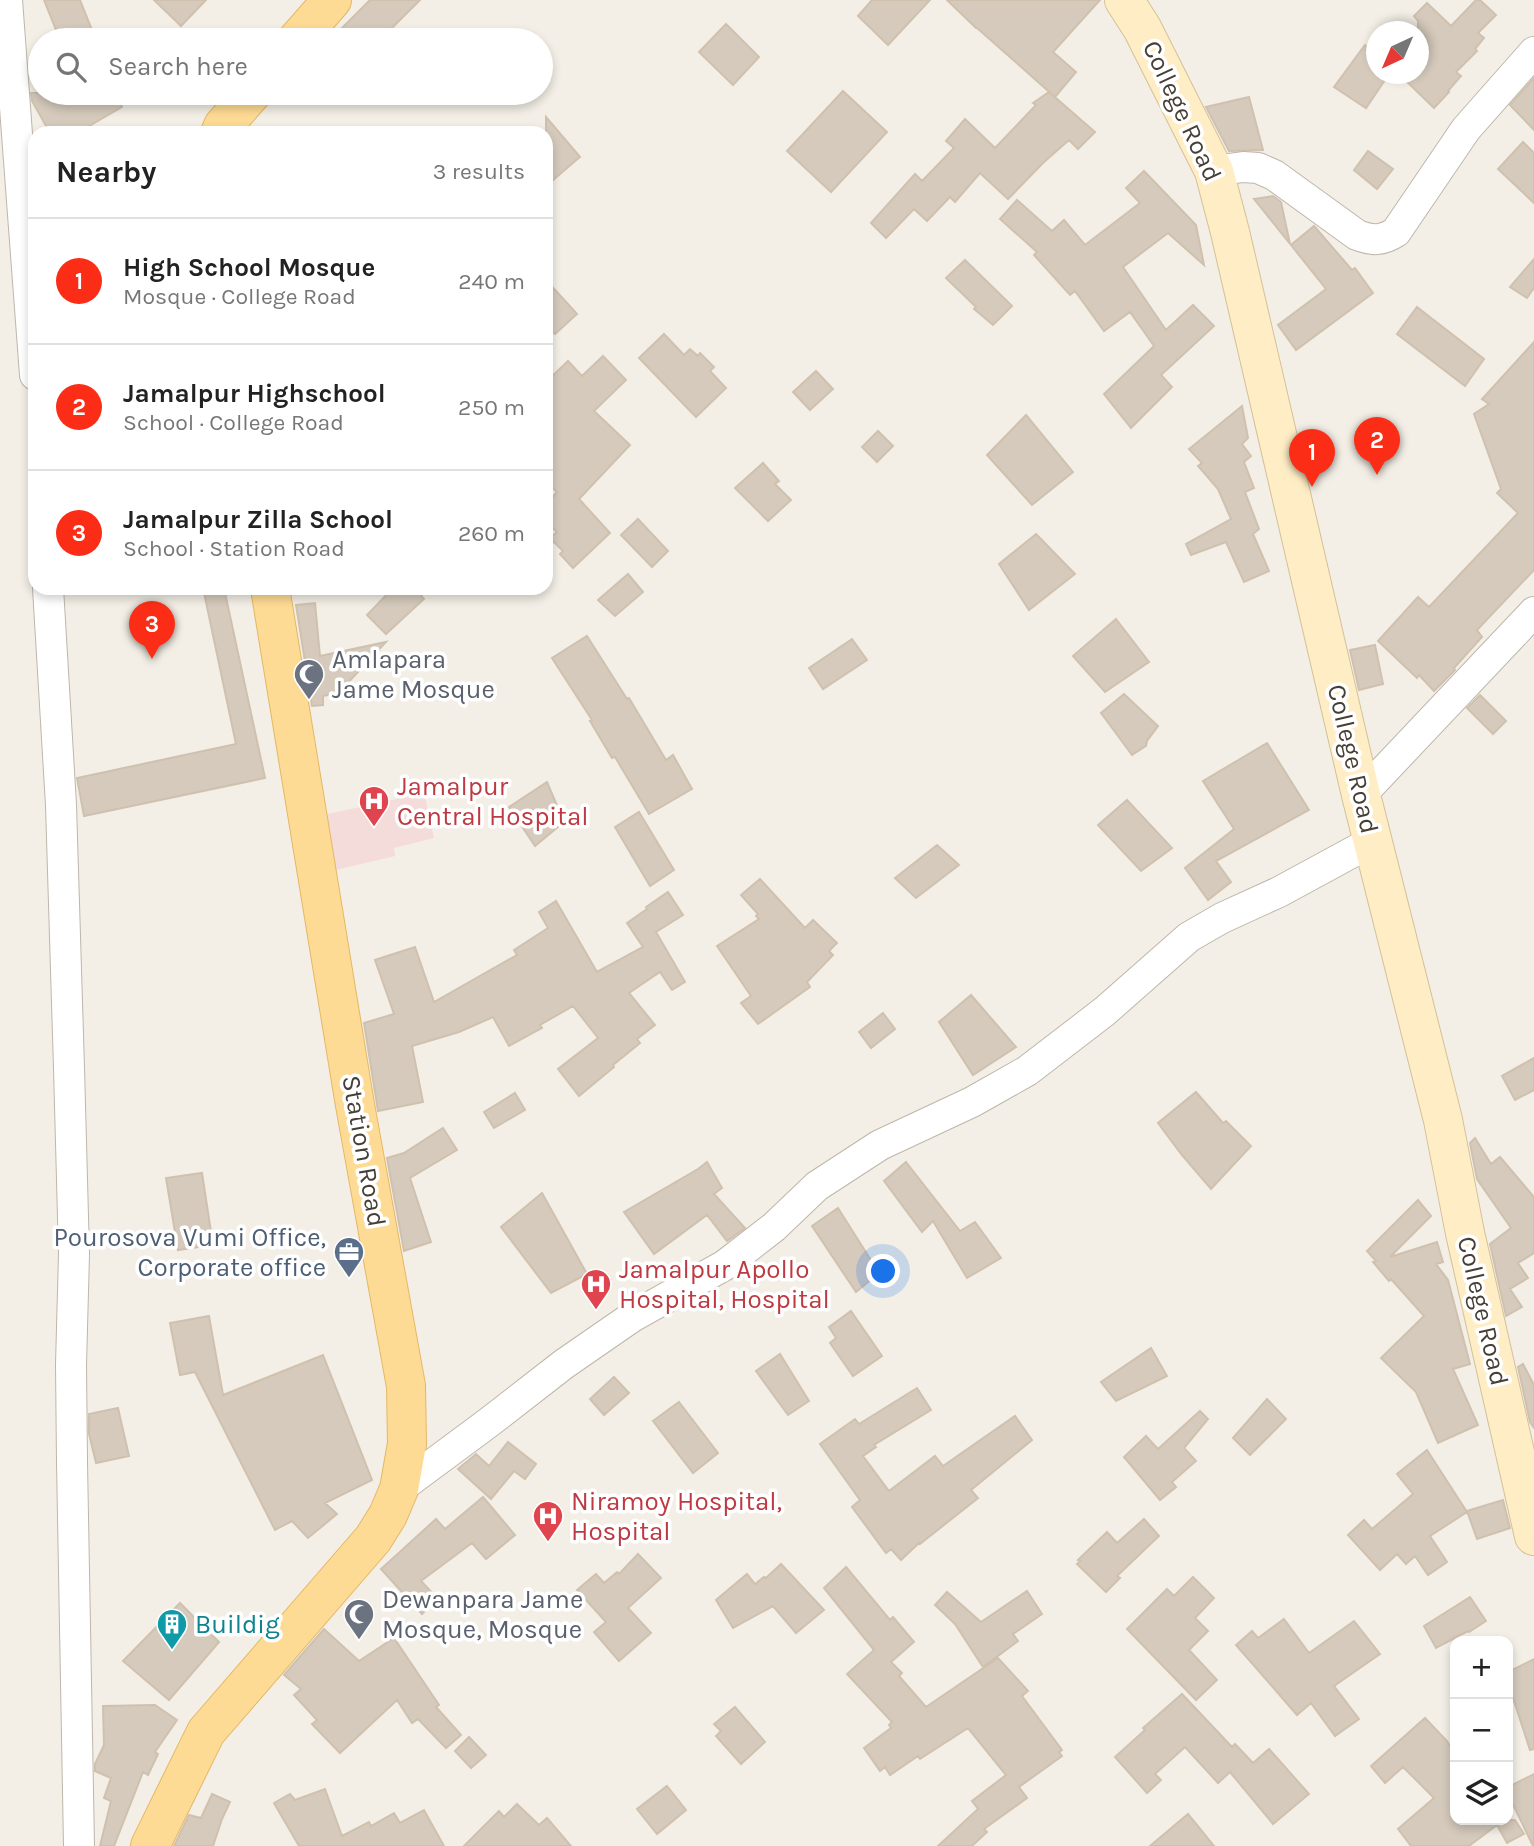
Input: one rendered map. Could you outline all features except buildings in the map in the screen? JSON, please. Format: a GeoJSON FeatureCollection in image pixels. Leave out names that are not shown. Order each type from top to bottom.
{"type":"FeatureCollection","features":[{"type":"Feature","properties":{"kind":"main road"},"geometry":{"type":"LineString","coordinates":[[308,28],[332,0]]}},
{"type":"Feature","properties":{"kind":"main road","name":"College Road"},"geometry":{"type":"LineString","coordinates":[[1124,0],[1142,28],[1214,171],[1237,259],[1361,794],[1443,1121],[1465,1233],[1534,1536]]}},
{"type":"Feature","properties":{"kind":"main road"},"geometry":{"type":"LineString","coordinates":[[223,126],[241,105]]}},
{"type":"Feature","properties":{"kind":"main road","name":"Station Road"},"geometry":{"type":"LineString","coordinates":[[150,1846],[206,1732],[373,1539],[399,1489],[407,1444],[406,1386],[355,1105],[271,595]]}},
{"type":"Feature","properties":{"kind":"street"},"geometry":{"type":"LineString","coordinates":[[7,0],[28,281]]}},
{"type":"Feature","properties":{"kind":"street"},"geometry":{"type":"LineString","coordinates":[[1214,171],[1258,168],[1274,175],[1357,235],[1369,240],[1384,240],[1396,232],[1466,129],[1534,51]]}},
{"type":"Feature","properties":{"kind":"street"},"geometry":{"type":"LineString","coordinates":[[48,595],[61,805],[73,1227],[71,1365],[79,1846]]}},
{"type":"Feature","properties":{"kind":"street"},"geometry":{"type":"LineString","coordinates":[[1361,794],[1534,612]]}},
{"type":"Feature","properties":{"kind":"street"},"geometry":{"type":"LineString","coordinates":[[399,1489],[564,1364],[632,1317],[724,1265],[774,1227],[817,1186],[838,1172],[880,1145],[972,1102],[1027,1071],[1105,1011],[1189,937],[1373,841]]}},
{"type":"Feature","properties":{"kind":"shaded area","name":"Jamalpur Central Hospital"},"geometry":{"type":"Polygon","coordinates":[[[424,793],[434,838],[394,848],[395,856],[327,872],[314,817],[424,793]]]}},
{"type":"Feature","properties":{"kind":"place","name":"Jamalpur Highschool"},"geometry":{"type":"Point","coordinates":[1377,475]}},
{"type":"Feature","properties":{"kind":"place","name":"High School Mosque"},"geometry":{"type":"Point","coordinates":[1312,487]}},
{"type":"Feature","properties":{"kind":"place","name":"Jamalpur Zilla School"},"geometry":{"type":"Point","coordinates":[152,659]}},
{"type":"Feature","properties":{"kind":"place","name":"Amlapara Jame Mosque"},"geometry":{"type":"Point","coordinates":[309,701]}},
{"type":"Feature","properties":{"kind":"place","name":"Jamalpur Central Hospital"},"geometry":{"type":"Point","coordinates":[374,828]}},
{"type":"Feature","properties":{"kind":"place","name":"Pourosova Vumi Office, Corporate office"},"geometry":{"type":"Point","coordinates":[349,1279]}},
{"type":"Feature","properties":{"kind":"place","name":"Jamalpur Apollo Hospital, Hospital"},"geometry":{"type":"Point","coordinates":[596,1311]}},
{"type":"Feature","properties":{"kind":"place","name":"Niramoy Hospital, Hospital"},"geometry":{"type":"Point","coordinates":[548,1543]}},
{"type":"Feature","properties":{"kind":"place","name":"Dewanpara Jame Mosque, Mosque"},"geometry":{"type":"Point","coordinates":[359,1641]}},
{"type":"Feature","properties":{"kind":"place","name":"Buildig"},"geometry":{"type":"Point","coordinates":[172,1651]}}]}
